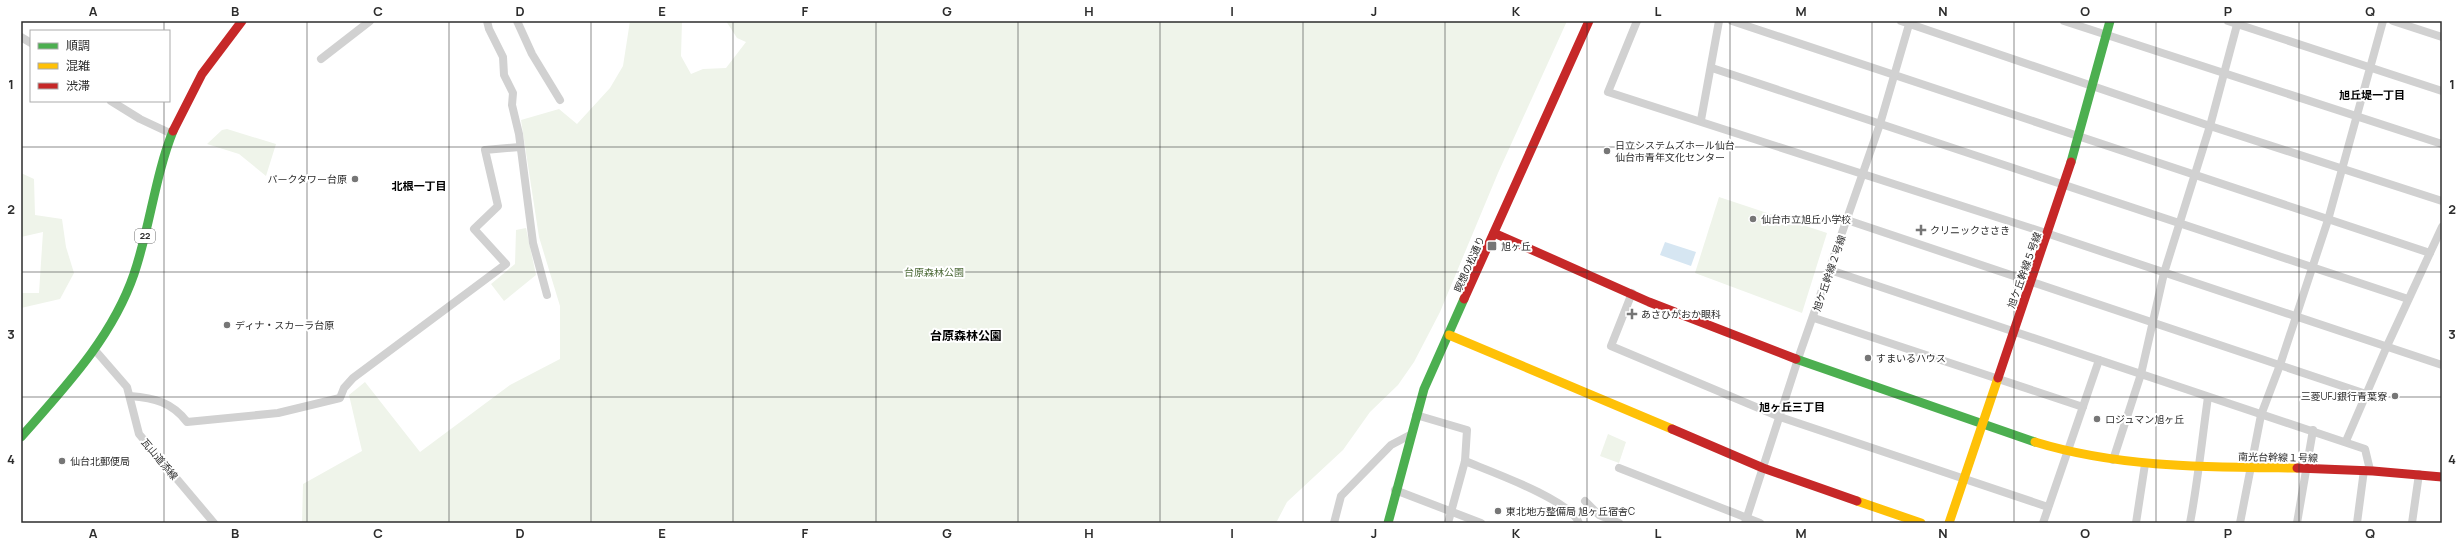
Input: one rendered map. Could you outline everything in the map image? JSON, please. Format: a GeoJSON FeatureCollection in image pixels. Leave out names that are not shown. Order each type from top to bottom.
{"type":"FeatureCollection","features":[{"type":"Feature","properties":{"kind":"street","name":"22"},"geometry":{"type":"LineString","coordinates":[[21,437],[94,349],[126,294],[139,258],[172,134],[201,77],[242,21]]}},
{"type":"Feature","properties":{"kind":"street"},"geometry":{"type":"LineString","coordinates":[[321,59],[370,21]]}},
{"type":"Feature","properties":{"kind":"street"},"geometry":{"type":"LineString","coordinates":[[487,21],[489,29],[503,57],[504,75],[513,93],[512,105],[520,147],[533,243],[546,295]]}},
{"type":"Feature","properties":{"kind":"street"},"geometry":{"type":"LineString","coordinates":[[517,21],[532,54],[560,100]]}},
{"type":"Feature","properties":{"kind":"street","name":"瞑想の松通り"},"geometry":{"type":"LineString","coordinates":[[1388,523],[1410,435],[1424,390],[1589,21]]}},
{"type":"Feature","properties":{"kind":"street"},"geometry":{"type":"LineString","coordinates":[[1637,21],[1608,92],[1650,107],[1701,120],[1864,175],[2049,234],[2442,364]]}},
{"type":"Feature","properties":{"kind":"street"},"geometry":{"type":"LineString","coordinates":[[1701,120],[1712,68],[1718,21]]}},
{"type":"Feature","properties":{"kind":"street"},"geometry":{"type":"LineString","coordinates":[[1732,21],[2430,253]]}},
{"type":"Feature","properties":{"kind":"street"},"geometry":{"type":"LineString","coordinates":[[2064,21],[2442,144]]}},
{"type":"Feature","properties":{"kind":"street","name":"旭ケ丘幹線５号線"},"geometry":{"type":"LineString","coordinates":[[1949,523],[1997,380],[2049,234],[2079,137],[2110,21]]}},
{"type":"Feature","properties":{"kind":"street"},"geometry":{"type":"LineString","coordinates":[[2228,21],[2238,22],[2370,68],[2442,91]]}},
{"type":"Feature","properties":{"kind":"street"},"geometry":{"type":"LineString","coordinates":[[2240,523],[2261,415],[2280,365],[2328,220],[2383,21]]}},
{"type":"Feature","properties":{"kind":"street"},"geometry":{"type":"LineString","coordinates":[[2393,21],[2442,37]]}},
{"type":"Feature","properties":{"kind":"street"},"geometry":{"type":"LineString","coordinates":[[1907,22],[2210,126],[2442,201]]}},
{"type":"Feature","properties":{"kind":"street","name":"旭ケ丘幹線２号線"},"geometry":{"type":"LineString","coordinates":[[1746,521],[1798,361],[1864,175],[1894,76],[1907,22]]}},
{"type":"Feature","properties":{"kind":"street"},"geometry":{"type":"LineString","coordinates":[[2113,460],[2141,374],[2164,273],[2181,225],[2238,22]]}},
{"type":"Feature","properties":{"kind":"street"},"geometry":{"type":"LineString","coordinates":[[21,37],[30,42]]}},
{"type":"Feature","properties":{"kind":"street"},"geometry":{"type":"LineString","coordinates":[[1712,68],[2181,225],[2408,299]]}},
{"type":"Feature","properties":{"kind":"street"},"geometry":{"type":"LineString","coordinates":[[113,102],[140,119],[172,134]]}},
{"type":"Feature","properties":{"kind":"street"},"geometry":{"type":"LineString","coordinates":[[130,396],[154,398],[166,403],[179,411],[187,422],[278,413],[340,398],[344,388],[353,378],[506,264],[474,229],[498,206],[485,150],[520,147]]}},
{"type":"Feature","properties":{"kind":"street"},"geometry":{"type":"LineString","coordinates":[[1847,220],[2366,394]]}},
{"type":"Feature","properties":{"kind":"street"},"geometry":{"type":"LineString","coordinates":[[2346,441],[2408,299],[2442,227]]}},
{"type":"Feature","properties":{"kind":"street","name":"南光台幹線１号線"},"geometry":{"type":"LineString","coordinates":[[1494,233],[1632,293],[1798,361],[1983,424],[2069,451],[2113,460],[2145,464],[2199,467],[2367,470],[2442,477]]}},
{"type":"Feature","properties":{"kind":"street"},"geometry":{"type":"LineString","coordinates":[[1830,270],[2261,415],[2346,441],[2365,449],[2367,470],[2357,523]]}},
{"type":"Feature","properties":{"kind":"street"},"geometry":{"type":"LineString","coordinates":[[1632,293],[1611,346],[1780,417],[2048,508]]}},
{"type":"Feature","properties":{"kind":"street"},"geometry":{"type":"LineString","coordinates":[[1814,318],[1997,380],[2083,407]]}},
{"type":"Feature","properties":{"kind":"street"},"geometry":{"type":"LineString","coordinates":[[1449,335],[1764,468],[1921,523]]}},
{"type":"Feature","properties":{"kind":"street","name":"瓦山道添線"},"geometry":{"type":"LineString","coordinates":[[94,349],[127,387],[139,434],[214,523]]}},
{"type":"Feature","properties":{"kind":"street"},"geometry":{"type":"LineString","coordinates":[[2042,523],[2069,451],[2099,360]]}},
{"type":"Feature","properties":{"kind":"street"},"geometry":{"type":"LineString","coordinates":[[2190,523],[2208,397]]}},
{"type":"Feature","properties":{"kind":"street"},"geometry":{"type":"LineString","coordinates":[[1416,415],[1467,430],[1465,461],[1448,523]]}},
{"type":"Feature","properties":{"kind":"street"},"geometry":{"type":"LineString","coordinates":[[2297,523],[2313,430]]}},
{"type":"Feature","properties":{"kind":"street"},"geometry":{"type":"LineString","coordinates":[[1334,523],[1341,496],[1391,445],[1410,435]]}},
{"type":"Feature","properties":{"kind":"street"},"geometry":{"type":"LineString","coordinates":[[1465,461],[1555,500],[1570,511],[1579,523]]}},
{"type":"Feature","properties":{"kind":"street"},"geometry":{"type":"LineString","coordinates":[[2136,523],[2145,464]]}},
{"type":"Feature","properties":{"kind":"street"},"geometry":{"type":"LineString","coordinates":[[1619,468],[1746,521],[1760,523]]}},
{"type":"Feature","properties":{"kind":"street"},"geometry":{"type":"LineString","coordinates":[[2412,523],[2419,474]]}},
{"type":"Feature","properties":{"kind":"street"},"geometry":{"type":"LineString","coordinates":[[1396,490],[1481,523]]}},
{"type":"Feature","properties":{"kind":"street"},"geometry":{"type":"LineString","coordinates":[[1585,501],[1599,515],[1619,523]]}},
{"type":"Feature","properties":{"kind":"green space","name":"台原森林公園"},"geometry":{"type":"Polygon","coordinates":[[[630,21],[682,21],[681,56],[691,74],[703,69],[726,68],[746,42],[737,38],[726,21],[1567,21],[1498,173],[1440,312],[1414,362],[1398,385],[1370,412],[1343,450],[1287,502],[1276,523],[302,523],[303,484],[362,451],[349,395],[365,382],[420,452],[510,385],[560,359],[560,306],[539,237],[521,120],[559,109],[577,124],[610,88],[623,66],[630,21]]]}},
{"type":"Feature","properties":{"kind":"green space"},"geometry":{"type":"Polygon","coordinates":[[[227,129],[276,144],[266,176],[239,154],[207,144],[222,130],[227,129]]]}},
{"type":"Feature","properties":{"kind":"green space"},"geometry":{"type":"Polygon","coordinates":[[[21,173],[34,179],[35,215],[62,219],[66,247],[74,273],[60,299],[21,308],[21,293],[39,293],[43,232],[21,237],[21,173]]]}},
{"type":"Feature","properties":{"kind":"green space"},"geometry":{"type":"Polygon","coordinates":[[[1719,197],[1827,233],[1802,313],[1695,273],[1719,197]]]}},
{"type":"Feature","properties":{"kind":"green space"},"geometry":{"type":"Polygon","coordinates":[[[526,228],[536,275],[504,301],[491,284],[515,264],[516,230],[526,228]]]}},
{"type":"Feature","properties":{"kind":"green space"},"geometry":{"type":"Polygon","coordinates":[[[1608,434],[1626,442],[1619,463],[1600,456],[1608,434]]]}},
{"type":"Feature","properties":{"kind":"water"},"geometry":{"type":"Polygon","coordinates":[[[1665,242],[1696,252],[1691,266],[1660,255],[1665,242]]]}},
{"type":"Feature","properties":{"kind":"traffic: fast"},"geometry":{"type":"LineString","coordinates":[[2071,162],[2110,21]]}},
{"type":"Feature","properties":{"kind":"traffic: fast"},"geometry":{"type":"LineString","coordinates":[[21,437],[86,361],[100,341],[125,297],[140,256],[157,184],[173,131]]}},
{"type":"Feature","properties":{"kind":"traffic: fast"},"geometry":{"type":"LineString","coordinates":[[1388,523],[1424,389],[1464,299]]}},
{"type":"Feature","properties":{"kind":"traffic: fast"},"geometry":{"type":"LineString","coordinates":[[1796,359],[2035,442]]}},
{"type":"Feature","properties":{"kind":"traffic: slow"},"geometry":{"type":"LineString","coordinates":[[1449,335],[1672,429]]}},
{"type":"Feature","properties":{"kind":"traffic: slow"},"geometry":{"type":"LineString","coordinates":[[1949,523],[1998,378]]}},
{"type":"Feature","properties":{"kind":"traffic: slow"},"geometry":{"type":"LineString","coordinates":[[2035,442],[2067,451],[2132,461],[2197,466],[2297,468]]}},
{"type":"Feature","properties":{"kind":"traffic: slow"},"geometry":{"type":"LineString","coordinates":[[1857,501],[1921,523]]}},
{"type":"Feature","properties":{"kind":"traffic: jam"},"geometry":{"type":"LineString","coordinates":[[173,131],[202,74],[242,21]]}},
{"type":"Feature","properties":{"kind":"traffic: jam"},"geometry":{"type":"LineString","coordinates":[[1464,299],[1589,21]]}},
{"type":"Feature","properties":{"kind":"traffic: jam"},"geometry":{"type":"LineString","coordinates":[[1998,378],[2071,162]]}},
{"type":"Feature","properties":{"kind":"traffic: jam"},"geometry":{"type":"LineString","coordinates":[[1494,233],[1649,302],[1796,359]]}},
{"type":"Feature","properties":{"kind":"traffic: jam"},"geometry":{"type":"LineString","coordinates":[[1672,429],[1763,468],[1857,501]]}},
{"type":"Feature","properties":{"kind":"traffic: jam"},"geometry":{"type":"LineString","coordinates":[[2297,468],[2373,471],[2442,477]]}},
{"type":"Feature","properties":{"kind":"place","name":"日立システムズホール仙台 仙台市青年文化センター"},"geometry":{"type":"Point","coordinates":[1607,151]}},
{"type":"Feature","properties":{"kind":"place","name":"パークタワー台原"},"geometry":{"type":"Point","coordinates":[355,179]}},
{"type":"Feature","properties":{"kind":"place","name":"仙台市立旭丘小学校"},"geometry":{"type":"Point","coordinates":[1753,219]}},
{"type":"Feature","properties":{"kind":"place","name":"クリニックささき"},"geometry":{"type":"Point","coordinates":[1921,230]}},
{"type":"Feature","properties":{"kind":"place","name":"旭ヶ丘"},"geometry":{"type":"Point","coordinates":[1492,246]}},
{"type":"Feature","properties":{"kind":"place","name":"あさひがおか眼科"},"geometry":{"type":"Point","coordinates":[1632,314]}},
{"type":"Feature","properties":{"kind":"place","name":"ディナ・スカーラ台原"},"geometry":{"type":"Point","coordinates":[227,325]}},
{"type":"Feature","properties":{"kind":"place","name":"すまいるハウス"},"geometry":{"type":"Point","coordinates":[1868,358]}},
{"type":"Feature","properties":{"kind":"place","name":"三菱UFJ銀行青葉寮"},"geometry":{"type":"Point","coordinates":[2395,396]}},
{"type":"Feature","properties":{"kind":"place","name":"ロジュマン旭ヶ丘"},"geometry":{"type":"Point","coordinates":[2097,419]}},
{"type":"Feature","properties":{"kind":"place","name":"仙台北郵便局"},"geometry":{"type":"Point","coordinates":[62,461]}},
{"type":"Feature","properties":{"kind":"place","name":"東北地方整備局 旭ヶ丘宿舎C"},"geometry":{"type":"Point","coordinates":[1498,511]}},
{"type":"Feature","properties":{"kind":"district","name":"旭丘堤一丁目"},"geometry":{"type":"Point","coordinates":[2372,95]}},
{"type":"Feature","properties":{"kind":"district","name":"北根一丁目"},"geometry":{"type":"Point","coordinates":[419,186]}},
{"type":"Feature","properties":{"kind":"district","name":"台原森林公園"},"geometry":{"type":"Point","coordinates":[966,336]}},
{"type":"Feature","properties":{"kind":"district","name":"旭ヶ丘三丁目"},"geometry":{"type":"Point","coordinates":[1792,407]}}]}
